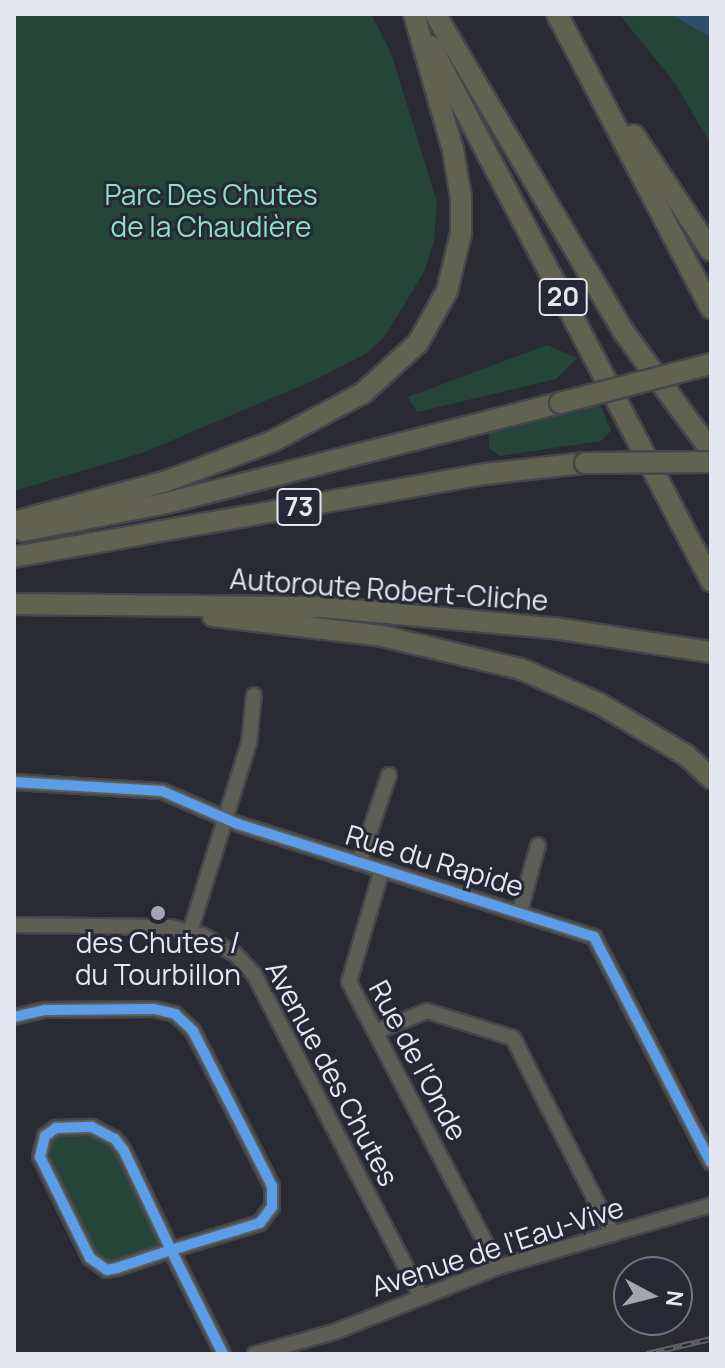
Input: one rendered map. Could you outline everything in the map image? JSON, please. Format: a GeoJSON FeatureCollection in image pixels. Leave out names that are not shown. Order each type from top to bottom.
{"type":"FeatureCollection","features":[{"type":"Feature","properties":{"kind":"highway"},"geometry":{"type":"LineString","coordinates":[[14,522],[167,481],[273,441],[363,393],[418,343],[447,291],[461,233],[461,197],[453,150],[414,14]]}},
{"type":"Feature","properties":{"kind":"highway","name":"20"},"geometry":{"type":"LineString","coordinates":[[414,14],[711,581]]}},
{"type":"Feature","properties":{"kind":"highway"},"geometry":{"type":"LineString","coordinates":[[435,14],[623,331],[711,451]]}},
{"type":"Feature","properties":{"kind":"highway"},"geometry":{"type":"LineString","coordinates":[[560,19],[711,251]]}},
{"type":"Feature","properties":{"kind":"highway"},"geometry":{"type":"LineString","coordinates":[[560,19],[711,308]]}},
{"type":"Feature","properties":{"kind":"highway"},"geometry":{"type":"LineString","coordinates":[[14,533],[167,503],[711,364]]}},
{"type":"Feature","properties":{"kind":"highway","name":"Autoroute Robert-Cliche"},"geometry":{"type":"LineString","coordinates":[[14,557],[485,474],[585,463],[711,462]]}},
{"type":"Feature","properties":{"kind":"highway","name":"Autoroute Robert-Cliche"},"geometry":{"type":"LineString","coordinates":[[14,604],[366,610],[711,652]]}},
{"type":"Feature","properties":{"kind":"highway"},"geometry":{"type":"LineString","coordinates":[[174,607],[382,636],[521,669],[600,704],[686,755],[711,778]]}},
{"type":"Feature","properties":{"kind":"street"},"geometry":{"type":"LineString","coordinates":[[190,932],[222,819],[249,743],[254,695]]}},
{"type":"Feature","properties":{"kind":"street"},"geometry":{"type":"LineString","coordinates":[[359,863],[389,775]]}},
{"type":"Feature","properties":{"kind":"street","name":"Rue du Rapide"},"geometry":{"type":"LineString","coordinates":[[14,782],[152,789],[222,819],[585,932],[602,945],[711,1163]]}},
{"type":"Feature","properties":{"kind":"street"},"geometry":{"type":"LineString","coordinates":[[520,911],[538,845]]}},
{"type":"Feature","properties":{"kind":"street","name":"Rue de l'Onde"},"geometry":{"type":"LineString","coordinates":[[382,869],[349,974],[375,1032],[498,1267]]}},
{"type":"Feature","properties":{"kind":"street","name":"Avenue des Chutes"},"geometry":{"type":"LineString","coordinates":[[14,925],[152,926],[190,932],[218,942],[254,974],[420,1294]]}},
{"type":"Feature","properties":{"kind":"street"},"geometry":{"type":"LineString","coordinates":[[14,1017],[45,1010],[154,1009],[175,1014],[193,1031],[275,1196],[260,1223],[171,1250],[117,1268],[97,1265],[40,1157],[45,1136],[76,1125],[105,1131],[115,1139],[171,1250],[223,1354]]}},
{"type":"Feature","properties":{"kind":"street"},"geometry":{"type":"LineString","coordinates":[[375,1032],[427,1011],[513,1038],[613,1234]]}},
{"type":"Feature","properties":{"kind":"street","name":"Avenue de l'Eau-Vive"},"geometry":{"type":"LineString","coordinates":[[255,1354],[334,1332],[420,1294],[498,1267],[711,1205]]}},
{"type":"Feature","properties":{"kind":"green space","name":"Parc Des Chutes de la Chaudière"},"geometry":{"type":"Polygon","coordinates":[[[14,14],[371,14],[391,53],[437,202],[434,241],[424,272],[385,336],[367,353],[317,379],[142,453],[14,491],[14,14]]]}},
{"type":"Feature","properties":{"kind":"green space"},"geometry":{"type":"Polygon","coordinates":[[[619,14],[670,14],[711,38],[711,145],[675,83],[619,14]]]}},
{"type":"Feature","properties":{"kind":"green space"},"geometry":{"type":"Polygon","coordinates":[[[547,345],[577,358],[556,379],[417,412],[408,397],[547,345]]]}},
{"type":"Feature","properties":{"kind":"green space"},"geometry":{"type":"Polygon","coordinates":[[[600,404],[611,431],[601,441],[500,456],[489,448],[489,433],[600,404]]]}},
{"type":"Feature","properties":{"kind":"green space"},"geometry":{"type":"Polygon","coordinates":[[[56,1128],[105,1131],[171,1250],[97,1265],[41,1145],[56,1128]]]}},
{"type":"Feature","properties":{"kind":"water"},"geometry":{"type":"Polygon","coordinates":[[[670,14],[711,14],[711,38],[670,14]]]}},
{"type":"Feature","properties":{"kind":"railway"},"geometry":{"type":"LineString","coordinates":[[647,1354],[711,1339]]}},
{"type":"Feature","properties":{"kind":"cycle path"},"geometry":{"type":"LineString","coordinates":[[14,782],[162,791],[238,824],[594,937],[711,1163]]}},
{"type":"Feature","properties":{"kind":"cycle path"},"geometry":{"type":"LineString","coordinates":[[14,1017],[45,1010],[154,1009],[175,1014],[193,1031],[272,1186],[272,1207],[260,1223],[171,1250],[117,1268],[107,1270],[90,1258],[40,1157],[45,1136],[56,1128],[92,1127],[115,1139],[124,1151],[171,1250],[223,1354]]}},
{"type":"Feature","properties":{"kind":"place","name":"des Chutes / du Tourbillon"},"geometry":{"type":"Point","coordinates":[158,913]}}]}
